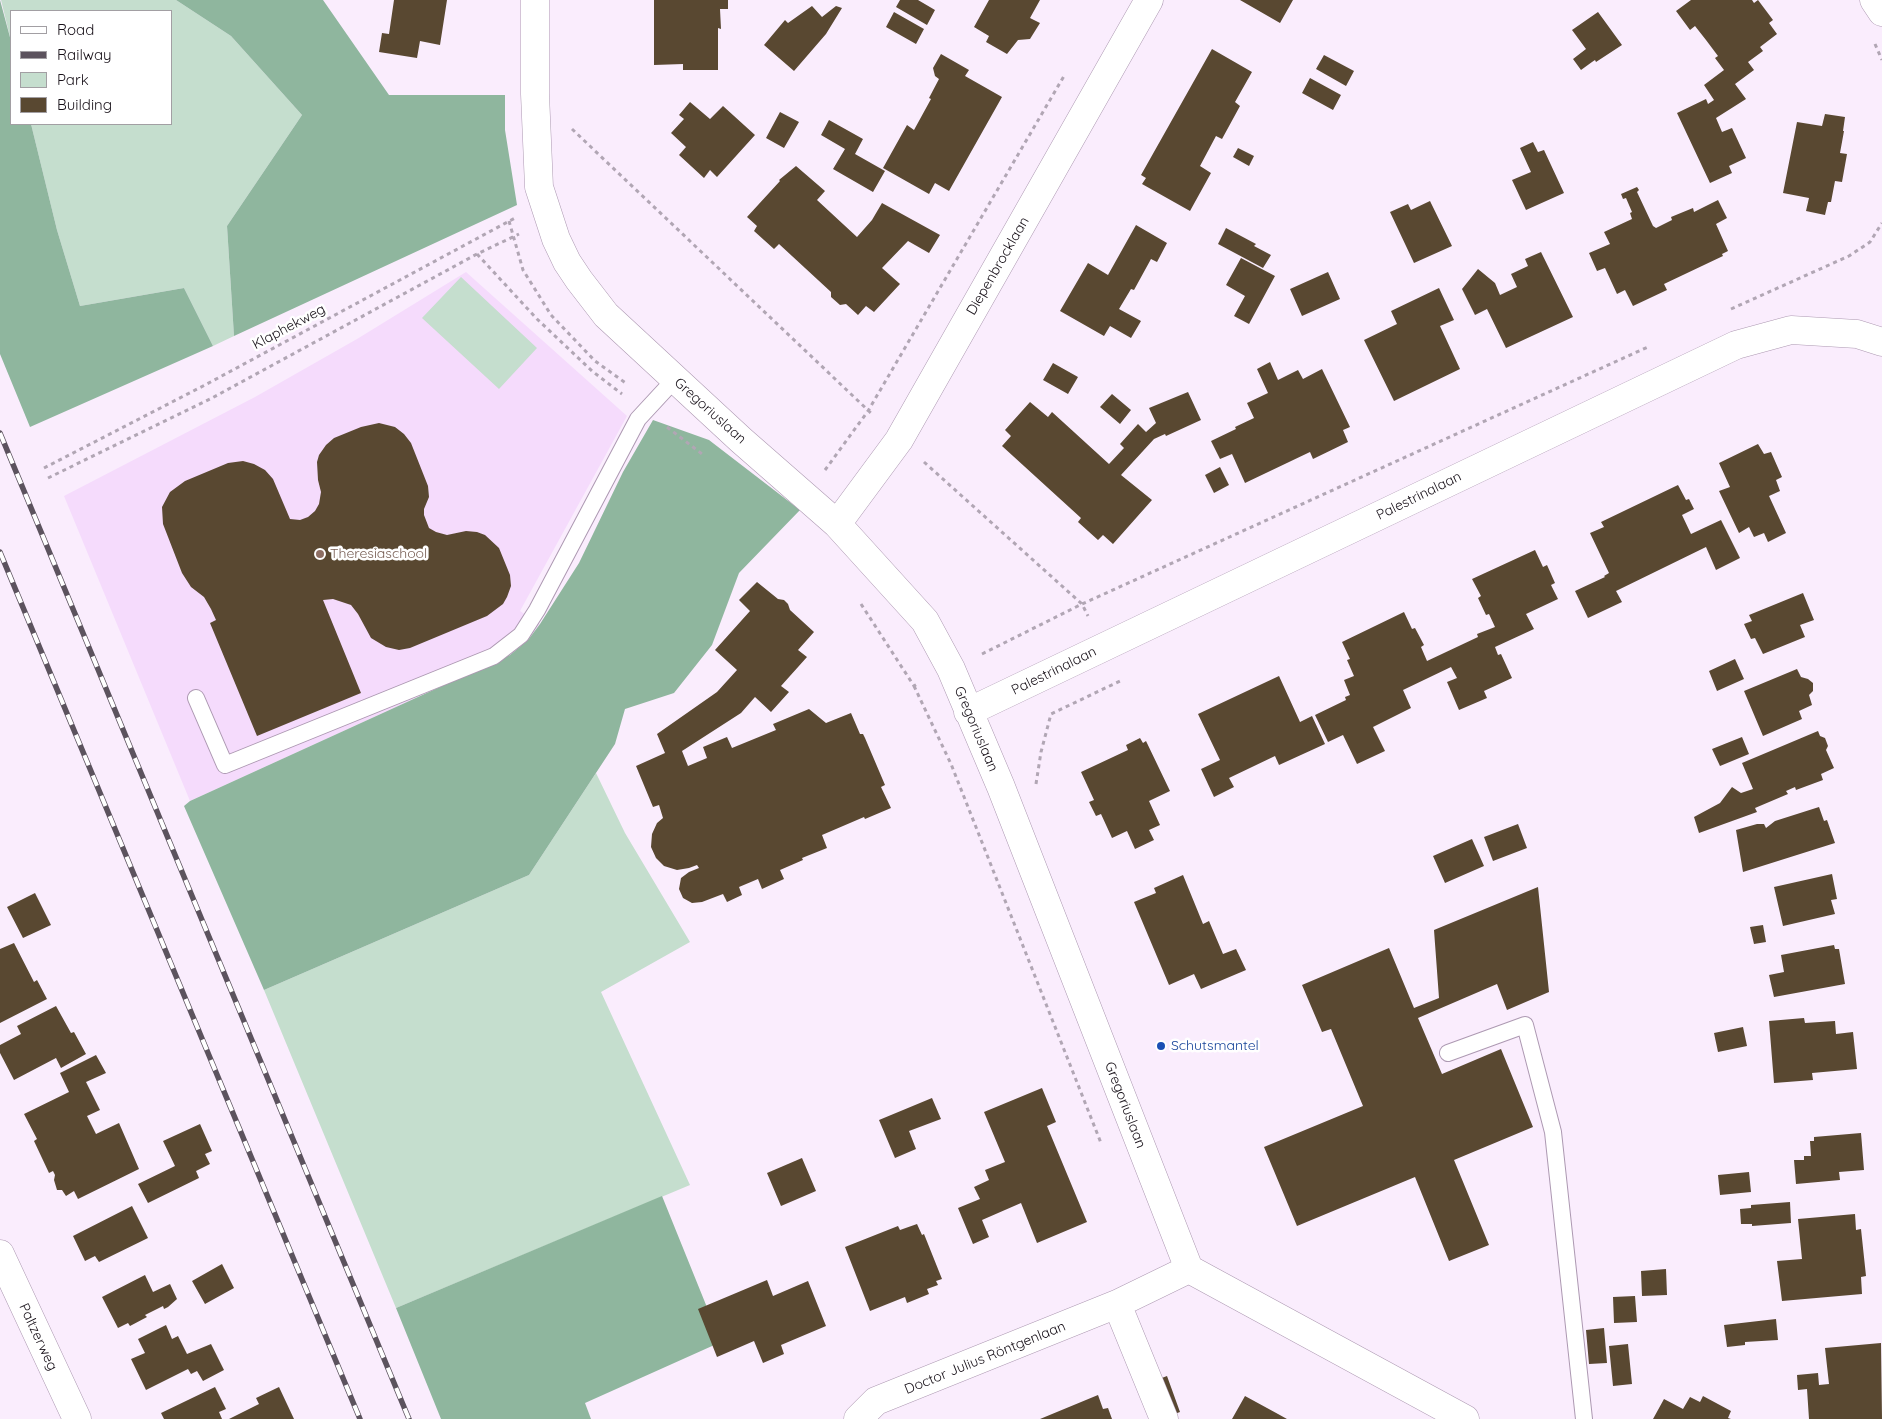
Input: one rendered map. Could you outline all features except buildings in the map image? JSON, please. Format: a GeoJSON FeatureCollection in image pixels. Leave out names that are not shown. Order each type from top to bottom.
{"type":"FeatureCollection","features":[{"type":"Feature","properties":{"kind":"street","name":"Gregoriuslaan"},"geometry":{"type":"LineString","coordinates":[[535,0],[537,167],[539,187],[556,239],[578,280],[601,308],[675,380],[837,524],[925,621],[951,670],[1001,787],[1188,1269]]}},
{"type":"Feature","properties":{"kind":"street","name":"Diepenbrocklaan"},"geometry":{"type":"LineString","coordinates":[[837,524],[900,440],[1149,0]]}},
{"type":"Feature","properties":{"kind":"street"},"geometry":{"type":"LineString","coordinates":[[1874,0],[1882,12]]}},
{"type":"Feature","properties":{"kind":"street","name":"Palestrinalaan"},"geometry":{"type":"LineString","coordinates":[[968,712],[1736,345],[1791,330],[1857,334],[1882,342]]}},
{"type":"Feature","properties":{"kind":"street","name":"Paltzerweg"},"geometry":{"type":"LineString","coordinates":[[0,1254],[77,1419]]}},
{"type":"Feature","properties":{"kind":"street"},"geometry":{"type":"LineString","coordinates":[[1188,1269],[1465,1419]]}},
{"type":"Feature","properties":{"kind":"street","name":"Doctor Julius Röntgenlaan"},"geometry":{"type":"LineString","coordinates":[[858,1419],[876,1401],[1117,1304],[1188,1269]]}},
{"type":"Feature","properties":{"kind":"street"},"geometry":{"type":"LineString","coordinates":[[1117,1304],[1164,1419]]}},
{"type":"Feature","properties":{"kind":"lane"},"geometry":{"type":"LineString","coordinates":[[196,698],[225,765],[494,656],[521,635],[537,610],[638,419],[644,410],[675,380]]}},
{"type":"Feature","properties":{"kind":"lane"},"geometry":{"type":"LineString","coordinates":[[1448,1053],[1525,1025],[1553,1132],[1584,1419]]}},
{"type":"Feature","properties":{"kind":"path"},"geometry":{"type":"LineString","coordinates":[[806,496],[868,411],[1068,68]]}},
{"type":"Feature","properties":{"kind":"path"},"geometry":{"type":"LineString","coordinates":[[535,94],[868,411],[1082,604]]}},
{"type":"Feature","properties":{"kind":"path"},"geometry":{"type":"LineString","coordinates":[[48,478],[212,398],[477,254],[547,211]]}},
{"type":"Feature","properties":{"kind":"path","name":"Klaphekweg"},"geometry":{"type":"LineString","coordinates":[[44,468],[547,211]]}},
{"type":"Feature","properties":{"kind":"path"},"geometry":{"type":"LineString","coordinates":[[1722,313],[1849,256],[1870,242],[1882,223]]}},
{"type":"Feature","properties":{"kind":"path"},"geometry":{"type":"LineString","coordinates":[[477,254],[537,319],[592,371],[708,458]]}},
{"type":"Feature","properties":{"kind":"path"},"geometry":{"type":"LineString","coordinates":[[914,686],[951,670],[1082,604],[1650,346]]}},
{"type":"Feature","properties":{"kind":"path"},"geometry":{"type":"LineString","coordinates":[[856,597],[914,686],[951,764],[1102,1145]]}},
{"type":"Feature","properties":{"kind":"shaded area","name":"Theresiaschool"},"geometry":{"type":"Polygon","coordinates":[[[466,272],[627,416],[520,611],[540,624],[528,640],[510,655],[190,801],[64,496],[255,397],[357,339],[466,272]]]}},
{"type":"Feature","properties":{"kind":"green space"},"geometry":{"type":"Polygon","coordinates":[[[0,0],[10,37],[10,125],[31,125],[57,230],[80,306],[184,288],[213,346],[30,427],[0,354],[0,0]]]}},
{"type":"Feature","properties":{"kind":"green space"},"geometry":{"type":"Polygon","coordinates":[[[1,0],[176,0],[231,36],[302,115],[227,226],[234,336],[213,346],[184,288],[80,306],[57,230],[31,125],[172,125],[172,10],[10,10],[10,37],[1,0]]]}},
{"type":"Feature","properties":{"kind":"green space"},"geometry":{"type":"Polygon","coordinates":[[[176,0],[323,0],[389,95],[505,95],[505,130],[517,205],[234,336],[227,226],[302,115],[231,36],[176,0]]]}},
{"type":"Feature","properties":{"kind":"green space"},"geometry":{"type":"Polygon","coordinates":[[[461,277],[537,348],[499,389],[422,318],[461,277]]]}},
{"type":"Feature","properties":{"kind":"green space"},"geometry":{"type":"Polygon","coordinates":[[[653,420],[709,440],[800,510],[739,573],[712,645],[674,693],[625,709],[615,744],[529,875],[264,990],[184,806],[190,801],[510,655],[528,640],[540,624],[579,563],[623,472],[653,420]]]}},
{"type":"Feature","properties":{"kind":"green space"},"geometry":{"type":"Polygon","coordinates":[[[596,773],[625,833],[690,942],[601,992],[690,1185],[396,1308],[264,990],[529,875],[596,773]]]}},
{"type":"Feature","properties":{"kind":"green space"},"geometry":{"type":"Polygon","coordinates":[[[662,1196],[721,1342],[585,1403],[591,1419],[441,1419],[396,1308],[662,1196]]]}},
{"type":"Feature","properties":{"kind":"railway"},"geometry":{"type":"LineString","coordinates":[[0,433],[409,1419]]}},
{"type":"Feature","properties":{"kind":"railway"},"geometry":{"type":"LineString","coordinates":[[0,552],[360,1419]]}},
{"type":"Feature","properties":{"kind":"place","name":"Theresiaschool"},"geometry":{"type":"Point","coordinates":[320,554]}},
{"type":"Feature","properties":{"kind":"place","name":"Schutsmantel"},"geometry":{"type":"Point","coordinates":[1161,1046]}}]}
